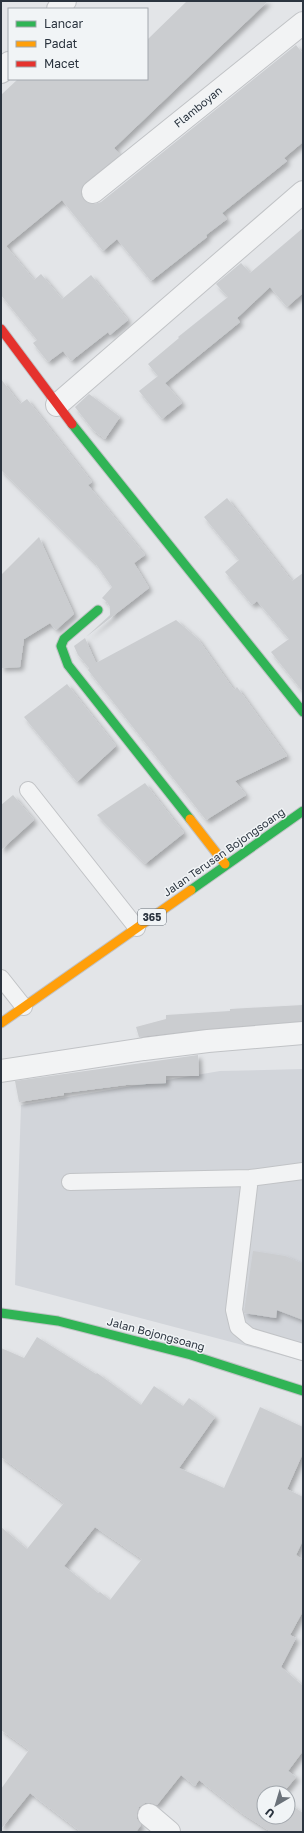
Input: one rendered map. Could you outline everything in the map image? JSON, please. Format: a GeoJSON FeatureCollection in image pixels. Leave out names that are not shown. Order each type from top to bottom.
{"type":"FeatureCollection","features":[{"type":"Feature","properties":{"kind":"street","name":"Flamboyan"},"geometry":{"type":"LineString","coordinates":[[93,192],[303,22]]}},
{"type":"Feature","properties":{"kind":"street"},"geometry":{"type":"LineString","coordinates":[[1,72],[8,64]]}},
{"type":"Feature","properties":{"kind":"street"},"geometry":{"type":"LineString","coordinates":[[57,406],[303,192]]}},
{"type":"Feature","properties":{"kind":"street"},"geometry":{"type":"LineString","coordinates":[[1,329],[57,406],[303,712]]}},
{"type":"Feature","properties":{"kind":"street"},"geometry":{"type":"LineString","coordinates":[[98,610],[64,639],[61,646],[68,665],[225,864]]}},
{"type":"Feature","properties":{"kind":"street","name":"Jalan Terusan Bojongsoang"},"geometry":{"type":"LineString","coordinates":[[1,1023],[137,928],[225,864],[303,811]]}},
{"type":"Feature","properties":{"kind":"street"},"geometry":{"type":"LineString","coordinates":[[1,1071],[144,1049],[208,1041],[303,1033]]}},
{"type":"Feature","properties":{"kind":"street","name":"Jalan Bojongsoang"},"geometry":{"type":"LineString","coordinates":[[1,1313],[58,1321],[191,1355],[303,1391]]}},
{"type":"Feature","properties":{"kind":"street"},"geometry":{"type":"LineString","coordinates":[[149,1815],[169,1832]]}},
{"type":"Feature","properties":{"kind":"lane"},"geometry":{"type":"LineString","coordinates":[[28,790],[137,928]]}},
{"type":"Feature","properties":{"kind":"lane"},"geometry":{"type":"LineString","coordinates":[[1,978],[24,1007]]}},
{"type":"Feature","properties":{"kind":"lane"},"geometry":{"type":"LineString","coordinates":[[70,1182],[250,1178],[303,1170]]}},
{"type":"Feature","properties":{"kind":"lane"},"geometry":{"type":"LineString","coordinates":[[250,1178],[234,1310],[238,1327],[249,1336],[303,1352]]}},
{"type":"Feature","properties":{"kind":"shaded area"},"geometry":{"type":"Polygon","coordinates":[[[303,1069],[303,1361],[15,1285],[21,1105],[220,1071],[303,1069]]]}},
{"type":"Feature","properties":{"kind":"building"},"geometry":{"type":"Polygon","coordinates":[[[187,1],[268,1],[114,148],[120,155],[82,187],[81,194],[84,200],[88,203],[95,204],[101,202],[296,45],[303,54],[303,142],[284,158],[287,161],[222,213],[227,219],[206,235],[207,237],[151,281],[117,239],[103,251],[62,200],[6,246],[34,280],[41,274],[62,299],[91,275],[128,320],[110,335],[108,332],[71,361],[63,351],[48,362],[33,343],[37,340],[1,295],[1,95],[17,80],[148,80],[148,39],[187,1]]]}},
{"type":"Feature","properties":{"kind":"building"},"geometry":{"type":"Polygon","coordinates":[[[303,228],[303,293],[287,307],[270,287],[237,318],[240,322],[165,383],[182,403],[162,419],[139,391],[158,376],[148,364],[179,338],[178,337],[228,297],[216,284],[217,283],[241,263],[250,273],[303,228]]]}},
{"type":"Feature","properties":{"kind":"building"},"geometry":{"type":"Polygon","coordinates":[[[1,379],[20,404],[27,399],[92,482],[88,485],[145,555],[134,563],[149,588],[86,637],[110,615],[110,607],[102,598],[112,587],[96,564],[1,470],[1,379]]]}},
{"type":"Feature","properties":{"kind":"building"},"geometry":{"type":"Polygon","coordinates":[[[89,394],[120,417],[105,439],[93,430],[75,407],[89,394]]]}},
{"type":"Feature","properties":{"kind":"building"},"geometry":{"type":"Polygon","coordinates":[[[227,498],[292,581],[303,573],[303,692],[271,652],[289,639],[257,601],[252,605],[225,572],[239,560],[204,517],[227,498]]]}},
{"type":"Feature","properties":{"kind":"building"},"geometry":{"type":"Polygon","coordinates":[[[39,537],[74,614],[56,630],[50,623],[24,639],[20,667],[1,668],[1,575],[39,537]]]}},
{"type":"Feature","properties":{"kind":"building"},"geometry":{"type":"Polygon","coordinates":[[[176,620],[198,639],[234,690],[237,687],[287,756],[235,781],[246,795],[206,820],[88,670],[89,668],[78,655],[74,646],[85,638],[96,663],[176,620]]]}},
{"type":"Feature","properties":{"kind":"building"},"geometry":{"type":"Polygon","coordinates":[[[67,684],[116,746],[77,782],[24,717],[67,684]]]}},
{"type":"Feature","properties":{"kind":"building"},"geometry":{"type":"Polygon","coordinates":[[[145,783],[184,833],[145,864],[97,815],[145,783]]]}},
{"type":"Feature","properties":{"kind":"building"},"geometry":{"type":"Polygon","coordinates":[[[13,795],[34,820],[1,850],[1,805],[13,795]]]}},
{"type":"Feature","properties":{"kind":"building"},"geometry":{"type":"Polygon","coordinates":[[[303,1005],[303,1021],[207,1029],[139,1037],[136,1027],[166,1019],[166,1015],[230,1011],[230,1009],[303,1005]]]}},
{"type":"Feature","properties":{"kind":"building"},"geometry":{"type":"Polygon","coordinates":[[[198,1055],[199,1076],[166,1076],[166,1083],[126,1085],[64,1093],[64,1095],[19,1102],[15,1081],[198,1055]]]}},
{"type":"Feature","properties":{"kind":"building"},"geometry":{"type":"Polygon","coordinates":[[[253,1251],[285,1256],[303,1264],[303,1320],[277,1310],[276,1318],[244,1313],[253,1251]]]}},
{"type":"Feature","properties":{"kind":"building"},"geometry":{"type":"Polygon","coordinates":[[[37,1337],[96,1374],[97,1373],[141,1405],[154,1386],[183,1406],[189,1398],[215,1417],[179,1468],[224,1488],[260,1407],[303,1427],[303,1453],[287,1489],[303,1497],[303,1540],[296,1555],[303,1560],[303,1611],[290,1635],[296,1638],[281,1667],[303,1686],[303,1751],[288,1771],[296,1777],[290,1785],[256,1785],[256,1822],[199,1780],[195,1786],[181,1775],[157,1805],[145,1803],[139,1807],[137,1819],[141,1825],[136,1832],[81,1832],[30,1793],[1,1829],[1,1789],[29,1750],[1,1730],[1,1527],[27,1549],[64,1503],[1,1457],[1,1348],[24,1358],[37,1337]],[[95,1527],[64,1566],[98,1593],[100,1592],[110,1600],[142,1559],[95,1527]]]}},
{"type":"Feature","properties":{"kind":"building"},"geometry":{"type":"Polygon","coordinates":[[[296,1808],[303,1813],[303,1832],[271,1832],[260,1825],[296,1825],[296,1808]]]}},
{"type":"Feature","properties":{"kind":"traffic: fast"},"geometry":{"type":"LineString","coordinates":[[72,424],[303,712]]}},
{"type":"Feature","properties":{"kind":"traffic: fast"},"geometry":{"type":"LineString","coordinates":[[98,610],[64,639],[61,646],[68,665],[190,819]]}},
{"type":"Feature","properties":{"kind":"traffic: fast"},"geometry":{"type":"LineString","coordinates":[[191,890],[303,811]]}},
{"type":"Feature","properties":{"kind":"traffic: fast"},"geometry":{"type":"LineString","coordinates":[[1,1313],[58,1321],[191,1355],[303,1391]]}},
{"type":"Feature","properties":{"kind":"traffic: slow"},"geometry":{"type":"LineString","coordinates":[[190,819],[225,864]]}},
{"type":"Feature","properties":{"kind":"traffic: slow"},"geometry":{"type":"LineString","coordinates":[[1,1023],[191,890]]}},
{"type":"Feature","properties":{"kind":"traffic: jam"},"geometry":{"type":"LineString","coordinates":[[1,329],[72,424]]}}]}
